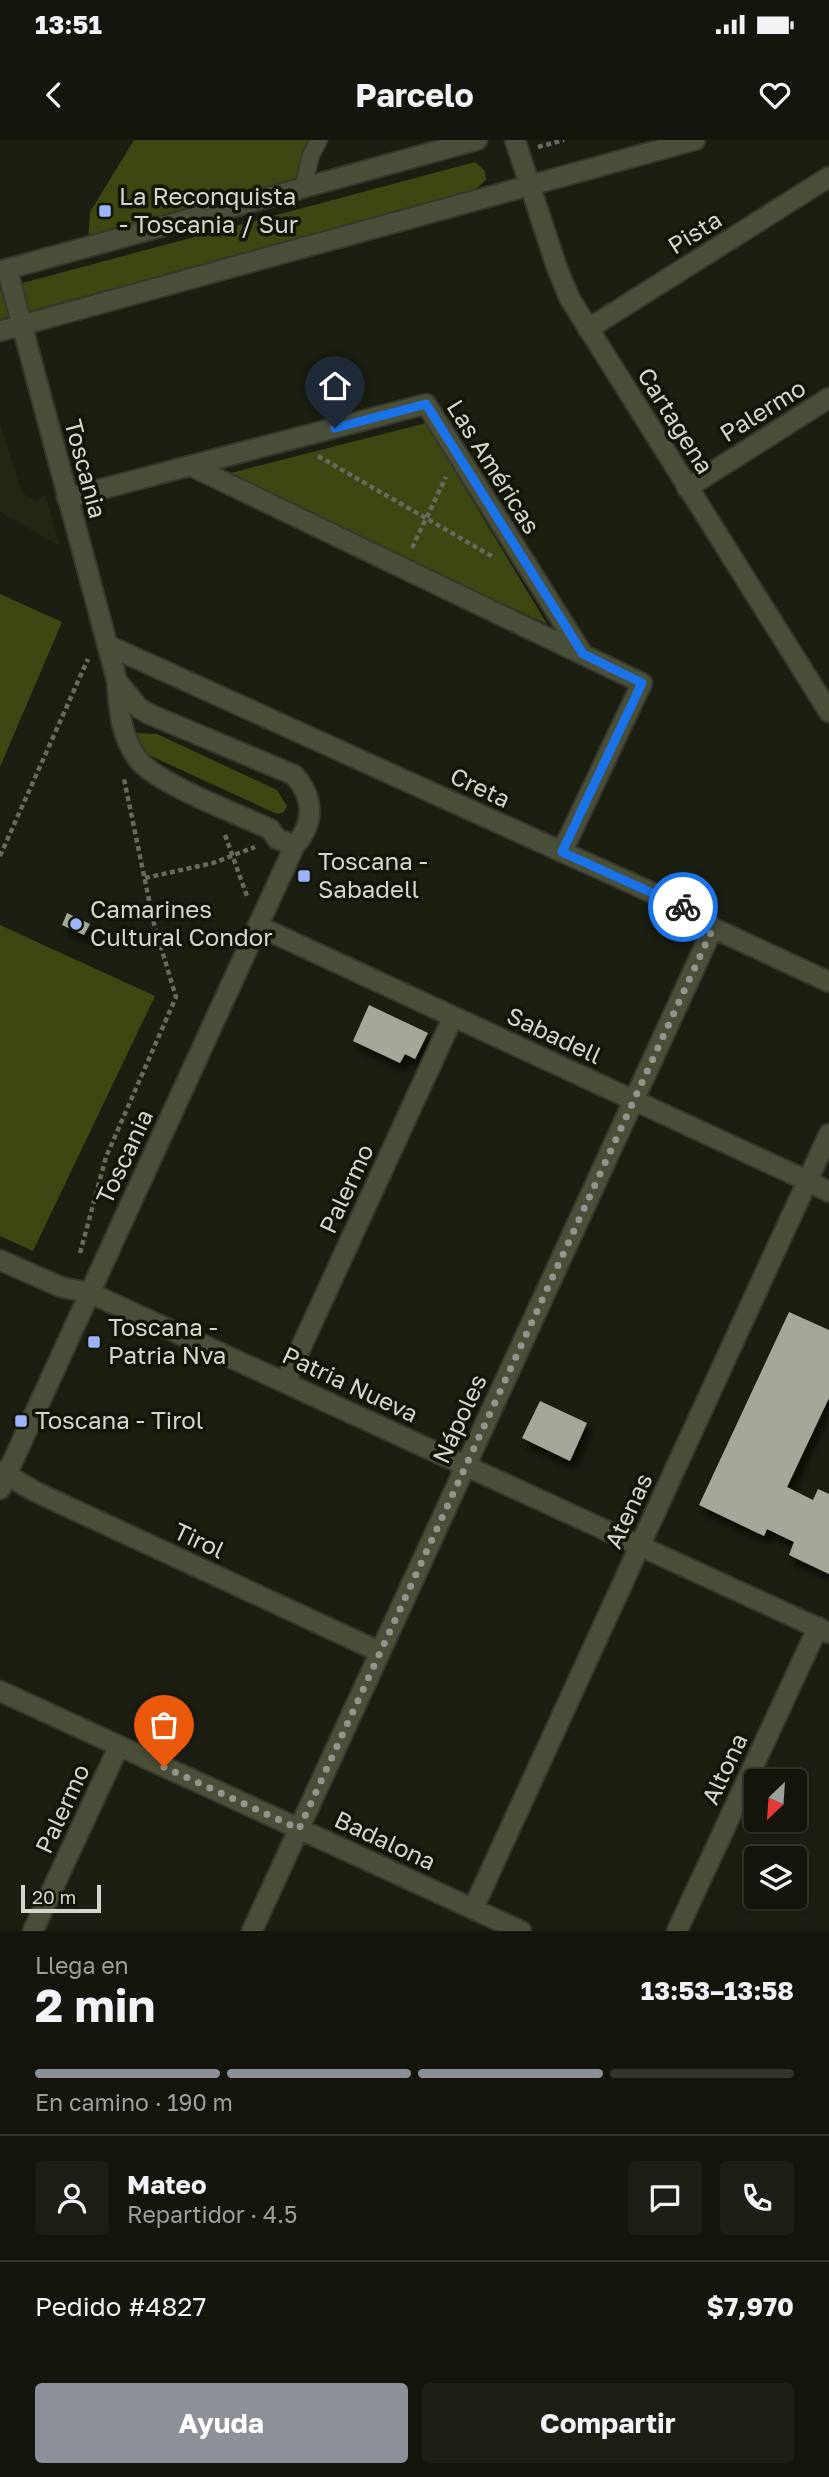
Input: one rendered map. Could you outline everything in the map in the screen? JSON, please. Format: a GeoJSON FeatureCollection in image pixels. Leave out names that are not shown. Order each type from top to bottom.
{"type":"FeatureCollection","features":[{"type":"Feature","properties":{"kind":"street"},"geometry":{"type":"LineString","coordinates":[[3,270],[477,140]]}},
{"type":"Feature","properties":{"kind":"street","name":"Cartagena"},"geometry":{"type":"LineString","coordinates":[[515,140],[557,268],[588,329],[829,712]]}},
{"type":"Feature","properties":{"kind":"street"},"geometry":{"type":"LineString","coordinates":[[0,331],[695,140]]}},
{"type":"Feature","properties":{"kind":"street","name":"Pista"},"geometry":{"type":"LineString","coordinates":[[588,329],[829,177]]}},
{"type":"Feature","properties":{"kind":"street","name":"Toscania"},"geometry":{"type":"LineString","coordinates":[[3,270],[22,325],[117,681],[120,722],[138,761],[151,772],[270,829],[286,842]]}},
{"type":"Feature","properties":{"kind":"street","name":"Palermo"},"geometry":{"type":"LineString","coordinates":[[687,488],[829,398]]}},
{"type":"Feature","properties":{"kind":"street","name":"Las Américas"},"geometry":{"type":"LineString","coordinates":[[67,498],[426,404],[583,654]]}},
{"type":"Feature","properties":{"kind":"street"},"geometry":{"type":"LineString","coordinates":[[191,466],[642,683],[562,852]]}},
{"type":"Feature","properties":{"kind":"street","name":"Creta"},"geometry":{"type":"LineString","coordinates":[[107,645],[699,914],[713,928],[829,982]]}},
{"type":"Feature","properties":{"kind":"street","name":"Toscania"},"geometry":{"type":"LineString","coordinates":[[2,1478],[258,926],[286,842],[306,833],[311,812],[306,788],[294,775],[149,714],[139,708],[117,681]]}},
{"type":"Feature","properties":{"kind":"street","name":"Sabadell"},"geometry":{"type":"LineString","coordinates":[[258,926],[829,1192]]}},
{"type":"Feature","properties":{"kind":"street","name":"Nápoles"},"geometry":{"type":"LineString","coordinates":[[252,1931],[713,928]]}},
{"type":"Feature","properties":{"kind":"street","name":"Palermo"},"geometry":{"type":"LineString","coordinates":[[285,1382],[453,1017]]}},
{"type":"Feature","properties":{"kind":"street","name":"Atenas"},"geometry":{"type":"LineString","coordinates":[[473,1909],[829,1134]]}},
{"type":"Feature","properties":{"kind":"street","name":"Patria Nueva"},"geometry":{"type":"LineString","coordinates":[[0,1259],[61,1287],[90,1293],[823,1630]]}},
{"type":"Feature","properties":{"kind":"street","name":"Tirol"},"geometry":{"type":"LineString","coordinates":[[2,1478],[380,1652]]}},
{"type":"Feature","properties":{"kind":"street","name":"Altona"},"geometry":{"type":"LineString","coordinates":[[677,1931],[823,1630]]}},
{"type":"Feature","properties":{"kind":"street","name":"Badalona"},"geometry":{"type":"LineString","coordinates":[[0,1691],[521,1931]]}},
{"type":"Feature","properties":{"kind":"street","name":"Palermo"},"geometry":{"type":"LineString","coordinates":[[33,1931],[119,1746]]}},
{"type":"Feature","properties":{"kind":"lane"},"geometry":{"type":"LineString","coordinates":[[303,188],[311,155],[319,140]]}},
{"type":"Feature","properties":{"kind":"path"},"geometry":{"type":"LineString","coordinates":[[289,440],[500,561]]}},
{"type":"Feature","properties":{"kind":"path"},"geometry":{"type":"LineString","coordinates":[[406,560],[456,454]]}},
{"type":"Feature","properties":{"kind":"path"},"geometry":{"type":"LineString","coordinates":[[0,856],[89,657]]}},
{"type":"Feature","properties":{"kind":"path"},"geometry":{"type":"LineString","coordinates":[[61,1287],[77,1266],[106,1157],[176,997],[154,924],[124,777]]}},
{"type":"Feature","properties":{"kind":"path"},"geometry":{"type":"LineString","coordinates":[[212,802],[258,926]]}},
{"type":"Feature","properties":{"kind":"path"},"geometry":{"type":"LineString","coordinates":[[145,878],[286,842]]}},
{"type":"Feature","properties":{"kind":"shaded area"},"geometry":{"type":"Polygon","coordinates":[[[0,423],[21,490],[27,497],[38,502],[45,494],[60,546],[0,512],[0,423]]]}},
{"type":"Feature","properties":{"kind":"green space"},"geometry":{"type":"Polygon","coordinates":[[[134,140],[325,140],[305,193],[87,255],[90,212],[134,140]]]}},
{"type":"Feature","properties":{"kind":"green space"},"geometry":{"type":"Polygon","coordinates":[[[475,162],[485,171],[486,180],[473,192],[0,319],[0,289],[475,162]]]}},
{"type":"Feature","properties":{"kind":"green space"},"geometry":{"type":"Polygon","coordinates":[[[426,423],[547,624],[223,475],[426,423]]]}},
{"type":"Feature","properties":{"kind":"green space"},"geometry":{"type":"Polygon","coordinates":[[[0,594],[62,622],[0,767],[0,594]]]}},
{"type":"Feature","properties":{"kind":"green space"},"geometry":{"type":"Polygon","coordinates":[[[137,733],[157,734],[277,790],[287,806],[284,812],[277,814],[140,751],[135,741],[137,733]]]}},
{"type":"Feature","properties":{"kind":"green space"},"geometry":{"type":"Polygon","coordinates":[[[0,925],[155,996],[33,1251],[0,1236],[0,925]]]}},
{"type":"Feature","properties":{"kind":"building","name":"Camarines Cultural Condor"},"geometry":{"type":"Polygon","coordinates":[[[67,913],[90,924],[84,935],[62,925],[67,913]]]}},
{"type":"Feature","properties":{"kind":"building"},"geometry":{"type":"Polygon","coordinates":[[[369,1005],[428,1033],[415,1059],[405,1054],[400,1063],[353,1041],[369,1005]]]}},
{"type":"Feature","properties":{"kind":"building"},"geometry":{"type":"Polygon","coordinates":[[[789,1312],[829,1330],[829,1398],[787,1487],[813,1500],[818,1489],[829,1494],[829,1574],[789,1555],[794,1542],[767,1529],[764,1536],[699,1505],[789,1312]]]}},
{"type":"Feature","properties":{"kind":"building"},"geometry":{"type":"Polygon","coordinates":[[[540,1401],[587,1423],[570,1461],[522,1438],[540,1401]]]}},
{"type":"Feature","properties":{"kind":"way so far"},"geometry":{"type":"LineString","coordinates":[[164,1767],[299,1829],[713,928],[699,914],[683,907]]}},
{"type":"Feature","properties":{"kind":"place","name":"La Reconquista - Toscania / Sur"},"geometry":{"type":"Point","coordinates":[105,211]}},
{"type":"Feature","properties":{"kind":"place","name":"Toscana - Sabadell"},"geometry":{"type":"Point","coordinates":[304,876]}},
{"type":"Feature","properties":{"kind":"place","name":"Camarines Cultural Condor"},"geometry":{"type":"Point","coordinates":[76,924]}},
{"type":"Feature","properties":{"kind":"place","name":"Toscana - Patria Nva"},"geometry":{"type":"Point","coordinates":[94,1342]}},
{"type":"Feature","properties":{"kind":"place","name":"Toscana - Tirol"},"geometry":{"type":"Point","coordinates":[21,1421]}},
{"type":"Feature","properties":{"kind":"route"},"geometry":{"type":"LineString","coordinates":[[335,428],[426,404],[583,654],[642,683],[562,852],[683,907]]}}]}
